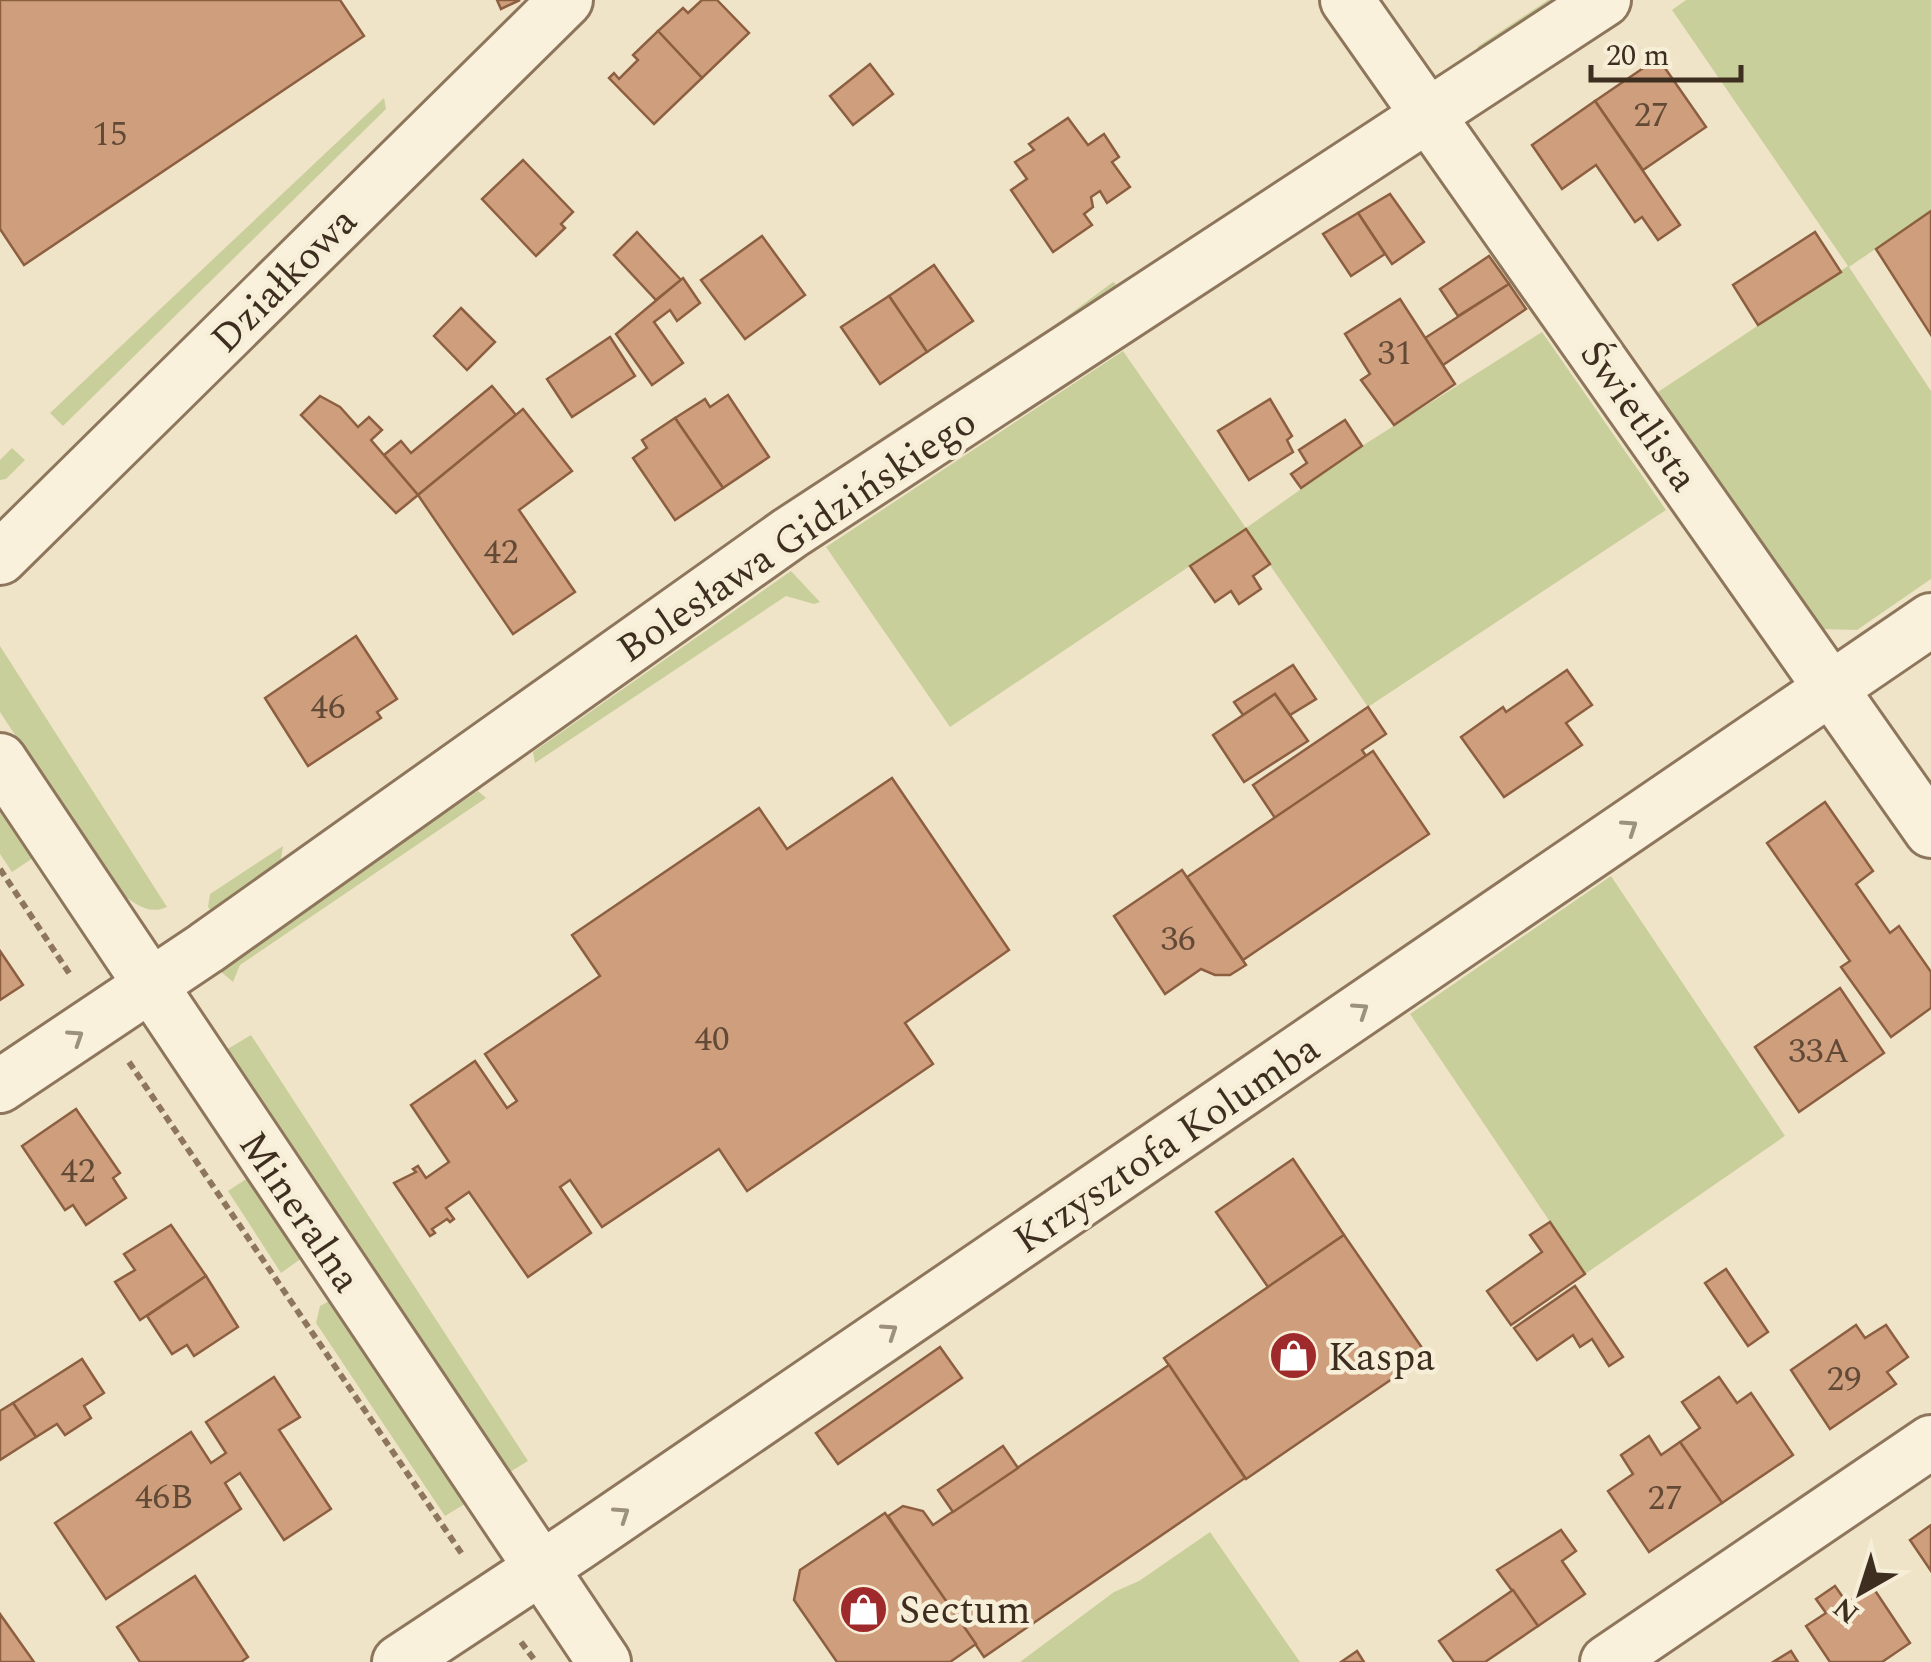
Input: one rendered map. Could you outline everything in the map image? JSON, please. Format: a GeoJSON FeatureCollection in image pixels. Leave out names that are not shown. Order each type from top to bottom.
{"type":"FeatureCollection","features":[{"type":"Feature","properties":{"kind":"street","name":"Działkowa"},"geometry":{"type":"LineString","coordinates":[[0,558],[566,0]]}},
{"type":"Feature","properties":{"kind":"street","name":"Świetlista"},"geometry":{"type":"LineString","coordinates":[[1347,0],[1931,831]]}},
{"type":"Feature","properties":{"kind":"street","name":"Bolesława Gidzińskiego"},"geometry":{"type":"LineString","coordinates":[[0,1086],[150,986],[790,534],[1604,0]]}},
{"type":"Feature","properties":{"kind":"street","name":"Krzysztofa Kolumba"},"geometry":{"type":"LineString","coordinates":[[400,1662],[1931,620]]}},
{"type":"Feature","properties":{"kind":"street","name":"Mineralna"},"geometry":{"type":"LineString","coordinates":[[0,760],[604,1662]]}},
{"type":"Feature","properties":{"kind":"street"},"geometry":{"type":"LineString","coordinates":[[1607,1662],[1931,1442]]}},
{"type":"Feature","properties":{"kind":"path"},"geometry":{"type":"LineString","coordinates":[[0,869],[77,985]]}},
{"type":"Feature","properties":{"kind":"path"},"geometry":{"type":"LineString","coordinates":[[124,1055],[467,1561]]}},
{"type":"Feature","properties":{"kind":"green space"},"geometry":{"type":"Polygon","coordinates":[[[1548,0],[1567,0],[1485,52],[1477,47],[1548,0]]]}},
{"type":"Feature","properties":{"kind":"green space"},"geometry":{"type":"Polygon","coordinates":[[[1686,0],[1931,0],[1931,211],[1849,267],[1931,391],[1931,579],[1857,630],[1819,629],[1658,392],[1848,266],[1672,10],[1686,0]]]}},
{"type":"Feature","properties":{"kind":"green space"},"geometry":{"type":"Polygon","coordinates":[[[384,98],[386,109],[63,426],[50,413],[384,98]]]}},
{"type":"Feature","properties":{"kind":"green space"},"geometry":{"type":"Polygon","coordinates":[[[1113,282],[1116,284],[1112,292],[1027,346],[1113,282]]]}},
{"type":"Feature","properties":{"kind":"green space"},"geometry":{"type":"Polygon","coordinates":[[[1542,332],[1666,510],[1368,707],[1245,529],[950,727],[826,547],[1123,351],[1246,528],[1362,446],[1542,332]]]}},
{"type":"Feature","properties":{"kind":"green space"},"geometry":{"type":"Polygon","coordinates":[[[12,448],[25,460],[0,480],[0,460],[12,448]]]}},
{"type":"Feature","properties":{"kind":"green space"},"geometry":{"type":"Polygon","coordinates":[[[791,571],[820,602],[814,604],[786,596],[535,763],[533,752],[791,571]]]}},
{"type":"Feature","properties":{"kind":"green space"},"geometry":{"type":"Polygon","coordinates":[[[0,646],[167,907],[147,909],[117,890],[0,712],[0,646]]]}},
{"type":"Feature","properties":{"kind":"green space"},"geometry":{"type":"Polygon","coordinates":[[[478,791],[486,798],[240,965],[233,982],[220,971],[235,956],[478,791]]]}},
{"type":"Feature","properties":{"kind":"green space"},"geometry":{"type":"Polygon","coordinates":[[[0,803],[34,852],[33,858],[12,872],[0,854],[0,803]]]}},
{"type":"Feature","properties":{"kind":"green space"},"geometry":{"type":"Polygon","coordinates":[[[283,846],[279,871],[214,914],[208,907],[210,894],[283,846]]]}},
{"type":"Feature","properties":{"kind":"green space"},"geometry":{"type":"Polygon","coordinates":[[[1611,876],[1785,1136],[1585,1274],[1410,1014],[1611,876]]]}},
{"type":"Feature","properties":{"kind":"green space"},"geometry":{"type":"Polygon","coordinates":[[[251,1035],[528,1461],[505,1475],[226,1050],[251,1035]]]}},
{"type":"Feature","properties":{"kind":"green space"},"geometry":{"type":"Polygon","coordinates":[[[249,1177],[302,1258],[281,1273],[228,1191],[249,1177]]]}},
{"type":"Feature","properties":{"kind":"green space"},"geometry":{"type":"Polygon","coordinates":[[[331,1300],[468,1502],[445,1516],[316,1323],[320,1306],[331,1300]]]}},
{"type":"Feature","properties":{"kind":"green space"},"geometry":{"type":"Polygon","coordinates":[[[1210,1532],[1300,1662],[1020,1662],[1114,1592],[1139,1581],[1210,1532]]]}},
{"type":"Feature","properties":{"kind":"building"},"geometry":{"type":"Polygon","coordinates":[[[0,0],[340,0],[364,36],[24,265],[0,229],[0,0]]]}},
{"type":"Feature","properties":{"kind":"building"},"geometry":{"type":"Polygon","coordinates":[[[497,0],[520,0],[501,9],[497,0]]]}},
{"type":"Feature","properties":{"kind":"building"},"geometry":{"type":"Polygon","coordinates":[[[702,0],[717,0],[749,33],[702,78],[658,31],[683,8],[688,13],[702,0]]]}},
{"type":"Feature","properties":{"kind":"building"},"geometry":{"type":"Polygon","coordinates":[[[658,31],[702,78],[654,124],[609,78],[614,73],[619,79],[638,60],[633,55],[658,31]]]}},
{"type":"Feature","properties":{"kind":"building"},"geometry":{"type":"Polygon","coordinates":[[[1658,58],[1706,127],[1643,170],[1595,101],[1658,58]]]}},
{"type":"Feature","properties":{"kind":"building"},"geometry":{"type":"Polygon","coordinates":[[[870,64],[893,94],[853,125],[830,96],[870,64]]]}},
{"type":"Feature","properties":{"kind":"building"},"geometry":{"type":"Polygon","coordinates":[[[1595,101],[1680,225],[1658,240],[1642,217],[1635,222],[1596,165],[1562,189],[1532,145],[1595,101]]]}},
{"type":"Feature","properties":{"kind":"building"},"geometry":{"type":"Polygon","coordinates":[[[1068,118],[1088,145],[1104,134],[1119,157],[1112,162],[1130,187],[1107,203],[1100,191],[1091,197],[1093,207],[1084,214],[1092,225],[1053,252],[1011,190],[1027,179],[1015,162],[1034,150],[1029,144],[1068,118]]]}},
{"type":"Feature","properties":{"kind":"building"},"geometry":{"type":"Polygon","coordinates":[[[523,160],[573,212],[561,224],[565,228],[536,256],[482,199],[523,160]]]}},
{"type":"Feature","properties":{"kind":"building"},"geometry":{"type":"Polygon","coordinates":[[[1390,194],[1424,242],[1392,264],[1358,213],[1390,194]]]}},
{"type":"Feature","properties":{"kind":"building"},"geometry":{"type":"Polygon","coordinates":[[[1931,211],[1931,335],[1876,249],[1931,211]]]}},
{"type":"Feature","properties":{"kind":"building"},"geometry":{"type":"Polygon","coordinates":[[[1358,213],[1385,254],[1351,276],[1323,234],[1358,213]]]}},
{"type":"Feature","properties":{"kind":"building"},"geometry":{"type":"Polygon","coordinates":[[[637,232],[681,280],[656,300],[614,255],[637,232]]]}},
{"type":"Feature","properties":{"kind":"building"},"geometry":{"type":"Polygon","coordinates":[[[1815,232],[1841,272],[1758,325],[1733,285],[1815,232]]]}},
{"type":"Feature","properties":{"kind":"building"},"geometry":{"type":"Polygon","coordinates":[[[762,236],[805,295],[745,339],[701,280],[762,236]]]}},
{"type":"Feature","properties":{"kind":"building"},"geometry":{"type":"Polygon","coordinates":[[[1489,256],[1509,284],[1458,316],[1440,289],[1489,256]]]}},
{"type":"Feature","properties":{"kind":"building"},"geometry":{"type":"Polygon","coordinates":[[[934,265],[973,321],[927,352],[889,296],[934,265]]]}},
{"type":"Feature","properties":{"kind":"building"},"geometry":{"type":"Polygon","coordinates":[[[683,278],[700,303],[677,321],[670,310],[654,322],[683,363],[652,385],[616,334],[683,278]]]}},
{"type":"Feature","properties":{"kind":"building"},"geometry":{"type":"Polygon","coordinates":[[[1509,284],[1526,309],[1443,365],[1425,338],[1509,284]]]}},
{"type":"Feature","properties":{"kind":"building"},"geometry":{"type":"Polygon","coordinates":[[[889,296],[927,352],[880,384],[841,327],[889,296]]]}},
{"type":"Feature","properties":{"kind":"building"},"geometry":{"type":"Polygon","coordinates":[[[1400,299],[1455,384],[1394,425],[1361,380],[1370,374],[1345,334],[1400,299]]]}},
{"type":"Feature","properties":{"kind":"building"},"geometry":{"type":"Polygon","coordinates":[[[461,308],[495,342],[467,370],[434,336],[461,308]]]}},
{"type":"Feature","properties":{"kind":"building"},"geometry":{"type":"Polygon","coordinates":[[[610,337],[635,376],[572,417],[547,379],[610,337]]]}},
{"type":"Feature","properties":{"kind":"building"},"geometry":{"type":"Polygon","coordinates":[[[492,386],[516,415],[418,495],[384,455],[401,441],[411,453],[492,386]]]}},
{"type":"Feature","properties":{"kind":"building"},"geometry":{"type":"Polygon","coordinates":[[[728,395],[769,457],[723,488],[675,418],[705,399],[710,407],[728,395]]]}},
{"type":"Feature","properties":{"kind":"building"},"geometry":{"type":"Polygon","coordinates":[[[320,396],[340,407],[358,427],[369,417],[382,430],[371,440],[418,495],[396,513],[301,415],[320,396]]]}},
{"type":"Feature","properties":{"kind":"building"},"geometry":{"type":"Polygon","coordinates":[[[1270,399],[1292,436],[1287,440],[1293,452],[1249,480],[1218,431],[1270,399]]]}},
{"type":"Feature","properties":{"kind":"building"},"geometry":{"type":"Polygon","coordinates":[[[523,409],[572,471],[519,510],[575,592],[513,634],[418,495],[523,409]]]}},
{"type":"Feature","properties":{"kind":"building"},"geometry":{"type":"Polygon","coordinates":[[[675,418],[723,488],[675,520],[633,458],[647,448],[642,440],[675,418]]]}},
{"type":"Feature","properties":{"kind":"building"},"geometry":{"type":"Polygon","coordinates":[[[1345,420],[1362,446],[1301,488],[1291,474],[1307,463],[1299,450],[1345,420]]]}},
{"type":"Feature","properties":{"kind":"building"},"geometry":{"type":"Polygon","coordinates":[[[1246,529],[1270,564],[1253,576],[1261,589],[1239,604],[1231,591],[1215,602],[1190,566],[1246,529]]]}},
{"type":"Feature","properties":{"kind":"building"},"geometry":{"type":"Polygon","coordinates":[[[356,636],[397,699],[377,712],[381,718],[308,766],[265,698],[356,636]]]}},
{"type":"Feature","properties":{"kind":"building"},"geometry":{"type":"Polygon","coordinates":[[[1293,665],[1316,699],[1290,715],[1275,694],[1243,715],[1234,702],[1293,665]]]}},
{"type":"Feature","properties":{"kind":"building"},"geometry":{"type":"Polygon","coordinates":[[[1567,670],[1592,705],[1566,723],[1582,745],[1504,797],[1461,737],[1567,670]]]}},
{"type":"Feature","properties":{"kind":"building"},"geometry":{"type":"Polygon","coordinates":[[[1275,694],[1308,741],[1244,782],[1213,735],[1275,694]]]}},
{"type":"Feature","properties":{"kind":"building"},"geometry":{"type":"Polygon","coordinates":[[[1368,707],[1386,734],[1362,750],[1366,756],[1275,818],[1253,785],[1368,707]]]}},
{"type":"Feature","properties":{"kind":"building"},"geometry":{"type":"Polygon","coordinates":[[[1373,751],[1429,834],[1243,960],[1187,877],[1373,751]]]}},
{"type":"Feature","properties":{"kind":"building"},"geometry":{"type":"Polygon","coordinates":[[[892,778],[1009,950],[905,1023],[933,1064],[747,1191],[719,1149],[602,1227],[570,1180],[560,1187],[591,1233],[528,1277],[469,1192],[446,1208],[454,1219],[432,1229],[435,1233],[430,1236],[394,1183],[416,1172],[413,1169],[418,1166],[426,1178],[449,1162],[411,1105],[475,1061],[507,1108],[517,1101],[485,1054],[600,976],[572,935],[759,808],[787,849],[892,778]]]}},
{"type":"Feature","properties":{"kind":"building"},"geometry":{"type":"Polygon","coordinates":[[[1825,802],[1873,871],[1856,884],[1890,933],[1899,926],[1931,972],[1931,1008],[1891,1037],[1841,967],[1850,961],[1767,843],[1825,802]]]}},
{"type":"Feature","properties":{"kind":"building"},"geometry":{"type":"Polygon","coordinates":[[[1182,870],[1246,965],[1230,975],[1215,975],[1201,969],[1165,994],[1114,916],[1182,870]]]}},
{"type":"Feature","properties":{"kind":"building"},"geometry":{"type":"Polygon","coordinates":[[[0,951],[23,985],[0,1000],[0,951]]]}},
{"type":"Feature","properties":{"kind":"building"},"geometry":{"type":"Polygon","coordinates":[[[1840,988],[1884,1053],[1799,1112],[1755,1047],[1840,988]]]}},
{"type":"Feature","properties":{"kind":"building"},"geometry":{"type":"Polygon","coordinates":[[[76,1109],[120,1173],[113,1178],[126,1198],[86,1225],[73,1205],[65,1210],[22,1146],[76,1109]]]}},
{"type":"Feature","properties":{"kind":"building"},"geometry":{"type":"Polygon","coordinates":[[[1293,1159],[1344,1235],[1268,1287],[1216,1212],[1293,1159]]]}},
{"type":"Feature","properties":{"kind":"building"},"geometry":{"type":"Polygon","coordinates":[[[1550,1222],[1585,1274],[1511,1325],[1487,1291],[1542,1252],[1530,1235],[1550,1222]]]}},
{"type":"Feature","properties":{"kind":"building"},"geometry":{"type":"Polygon","coordinates":[[[171,1225],[206,1276],[140,1320],[115,1282],[135,1270],[124,1254],[171,1225]]]}},
{"type":"Feature","properties":{"kind":"building"},"geometry":{"type":"Polygon","coordinates":[[[1344,1235],[1427,1355],[1246,1479],[1164,1358],[1344,1235]]]}},
{"type":"Feature","properties":{"kind":"building"},"geometry":{"type":"Polygon","coordinates":[[[1726,1269],[1768,1332],[1748,1346],[1705,1283],[1726,1269]]]}},
{"type":"Feature","properties":{"kind":"building"},"geometry":{"type":"Polygon","coordinates":[[[206,1276],[238,1327],[194,1356],[187,1345],[172,1354],[147,1316],[206,1276]]]}},
{"type":"Feature","properties":{"kind":"building"},"geometry":{"type":"Polygon","coordinates":[[[1575,1286],[1623,1357],[1609,1366],[1592,1339],[1580,1347],[1573,1335],[1537,1360],[1514,1328],[1575,1286]]]}},
{"type":"Feature","properties":{"kind":"building"},"geometry":{"type":"Polygon","coordinates":[[[1856,1325],[1865,1338],[1886,1325],[1908,1357],[1887,1372],[1896,1384],[1830,1429],[1791,1370],[1856,1325]]]}},
{"type":"Feature","properties":{"kind":"building"},"geometry":{"type":"Polygon","coordinates":[[[940,1347],[962,1378],[838,1464],[816,1433],[940,1347]]]}},
{"type":"Feature","properties":{"kind":"building"},"geometry":{"type":"Polygon","coordinates":[[[82,1359],[104,1393],[84,1406],[91,1418],[65,1435],[57,1424],[36,1437],[13,1403],[82,1359]]]}},
{"type":"Feature","properties":{"kind":"building"},"geometry":{"type":"Polygon","coordinates":[[[1169,1365],[1245,1478],[984,1657],[888,1516],[903,1506],[923,1511],[933,1525],[1169,1365]]]}},
{"type":"Feature","properties":{"kind":"building"},"geometry":{"type":"Polygon","coordinates":[[[274,1377],[300,1417],[279,1430],[331,1509],[284,1540],[240,1473],[225,1483],[241,1509],[106,1599],[55,1523],[191,1432],[211,1463],[226,1453],[206,1422],[274,1377]]]}},
{"type":"Feature","properties":{"kind":"building"},"geometry":{"type":"Polygon","coordinates":[[[1719,1377],[1737,1403],[1751,1393],[1793,1455],[1722,1503],[1680,1442],[1700,1428],[1682,1402],[1719,1377]]]}},
{"type":"Feature","properties":{"kind":"building"},"geometry":{"type":"Polygon","coordinates":[[[13,1403],[36,1437],[0,1460],[0,1411],[13,1403]]]}},
{"type":"Feature","properties":{"kind":"building"},"geometry":{"type":"Polygon","coordinates":[[[1649,1436],[1661,1455],[1680,1442],[1722,1503],[1649,1552],[1608,1491],[1633,1474],[1621,1455],[1649,1436]]]}},
{"type":"Feature","properties":{"kind":"building"},"geometry":{"type":"Polygon","coordinates":[[[1003,1446],[1018,1468],[953,1512],[938,1490],[1003,1446]]]}},
{"type":"Feature","properties":{"kind":"building"},"geometry":{"type":"Polygon","coordinates":[[[885,1513],[976,1644],[950,1662],[837,1662],[794,1600],[800,1570],[885,1513]]]}},
{"type":"Feature","properties":{"kind":"building"},"geometry":{"type":"Polygon","coordinates":[[[1931,1525],[1931,1571],[1910,1540],[1931,1525]]]}},
{"type":"Feature","properties":{"kind":"building"},"geometry":{"type":"Polygon","coordinates":[[[1561,1530],[1576,1551],[1562,1561],[1585,1594],[1538,1626],[1497,1570],[1561,1530]]]}},
{"type":"Feature","properties":{"kind":"building"},"geometry":{"type":"Polygon","coordinates":[[[195,1576],[248,1657],[241,1662],[140,1662],[117,1627],[195,1576]]]}},
{"type":"Feature","properties":{"kind":"building"},"geometry":{"type":"Polygon","coordinates":[[[1870,1583],[1910,1643],[1882,1662],[1830,1662],[1806,1626],[1826,1613],[1816,1599],[1835,1586],[1847,1603],[1869,1588],[1870,1583]]]}},
{"type":"Feature","properties":{"kind":"building"},"geometry":{"type":"Polygon","coordinates":[[[1513,1590],[1538,1626],[1485,1662],[1454,1662],[1439,1641],[1513,1590]]]}},
{"type":"Feature","properties":{"kind":"building"},"geometry":{"type":"Polygon","coordinates":[[[0,1614],[34,1662],[0,1662],[0,1614]]]}},
{"type":"Feature","properties":{"kind":"building"},"geometry":{"type":"Polygon","coordinates":[[[1357,1651],[1364,1662],[1341,1662],[1357,1651]]]}},
{"type":"Feature","properties":{"kind":"building"},"geometry":{"type":"Polygon","coordinates":[[[1791,1651],[1798,1662],[1773,1662],[1791,1651]]]}},
{"type":"Feature","properties":{"kind":"place","name":"Kaspa"},"geometry":{"type":"Point","coordinates":[1293,1356]}},
{"type":"Feature","properties":{"kind":"place","name":"Sectum"},"geometry":{"type":"Point","coordinates":[864,1609]}}]}
